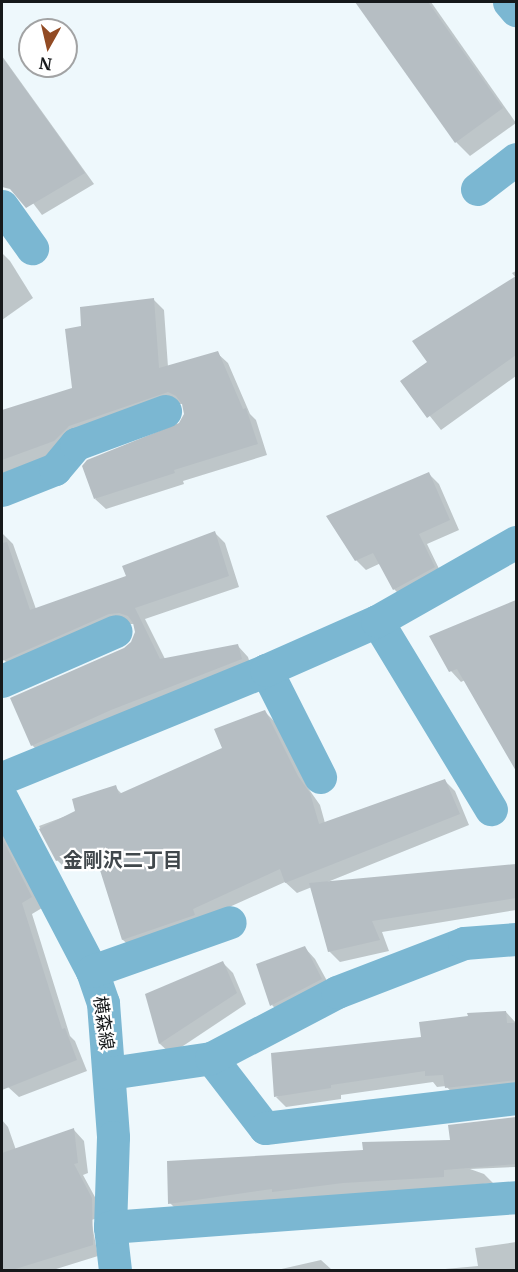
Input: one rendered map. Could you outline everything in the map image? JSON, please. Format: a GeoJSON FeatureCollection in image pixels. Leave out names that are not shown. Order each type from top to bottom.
{"type":"FeatureCollection","features":[{"type":"Feature","properties":{"kind":"street"},"geometry":{"type":"LineString","coordinates":[[509,2],[516,10]]}},
{"type":"Feature","properties":{"kind":"street"},"geometry":{"type":"LineString","coordinates":[[477,189],[516,159]]}},
{"type":"Feature","properties":{"kind":"street"},"geometry":{"type":"LineString","coordinates":[[2,206],[32,248]]}},
{"type":"Feature","properties":{"kind":"street"},"geometry":{"type":"LineString","coordinates":[[2,490],[55,469],[76,444],[165,411]]}},
{"type":"Feature","properties":{"kind":"street"},"geometry":{"type":"LineString","coordinates":[[2,778],[266,670],[377,621],[516,542]]}},
{"type":"Feature","properties":{"kind":"street"},"geometry":{"type":"LineString","coordinates":[[377,621],[491,808]]}},
{"type":"Feature","properties":{"kind":"street"},"geometry":{"type":"LineString","coordinates":[[2,681],[116,631]]}},
{"type":"Feature","properties":{"kind":"street"},"geometry":{"type":"LineString","coordinates":[[266,670],[320,777]]}},
{"type":"Feature","properties":{"kind":"street","name":"横森線"},"geometry":{"type":"LineString","coordinates":[[2,799],[92,971],[103,1003],[113,1137],[110,1227],[115,1270]]}},
{"type":"Feature","properties":{"kind":"street"},"geometry":{"type":"LineString","coordinates":[[92,971],[230,922]]}},
{"type":"Feature","properties":{"kind":"street"},"geometry":{"type":"LineString","coordinates":[[110,1073],[211,1058],[337,992],[464,943],[516,939]]}},
{"type":"Feature","properties":{"kind":"street"},"geometry":{"type":"LineString","coordinates":[[211,1058],[265,1128],[516,1098]]}},
{"type":"Feature","properties":{"kind":"street"},"geometry":{"type":"LineString","coordinates":[[110,1227],[516,1197]]}},
{"type":"Feature","properties":{"kind":"building"},"geometry":{"type":"Polygon","coordinates":[[[355,2],[428,2],[503,108],[455,143],[355,2]]]}},
{"type":"Feature","properties":{"kind":"building"},"geometry":{"type":"Polygon","coordinates":[[[2,57],[85,173],[26,208],[10,189],[2,187],[2,57]]]}},
{"type":"Feature","properties":{"kind":"building"},"geometry":{"type":"Polygon","coordinates":[[[516,276],[516,355],[427,418],[400,381],[427,362],[412,341],[516,276]]]}},
{"type":"Feature","properties":{"kind":"building"},"geometry":{"type":"Polygon","coordinates":[[[154,298],[159,368],[218,351],[243,409],[246,408],[258,444],[174,470],[175,473],[94,499],[82,466],[87,460],[179,423],[184,414],[182,404],[176,396],[168,392],[69,426],[54,441],[2,460],[2,410],[72,388],[65,329],[81,326],[80,307],[154,298]]]}},
{"type":"Feature","properties":{"kind":"building"},"geometry":{"type":"Polygon","coordinates":[[[429,472],[450,520],[419,534],[435,567],[393,590],[373,553],[355,561],[326,516],[429,472]]]}},
{"type":"Feature","properties":{"kind":"building"},"geometry":{"type":"Polygon","coordinates":[[[215,531],[229,576],[135,608],[160,659],[238,644],[242,659],[111,710],[31,746],[10,698],[124,648],[131,642],[135,632],[128,616],[119,613],[109,614],[2,661],[2,543],[7,542],[30,610],[126,576],[122,566],[215,531]]]}},
{"type":"Feature","properties":{"kind":"building"},"geometry":{"type":"Polygon","coordinates":[[[516,600],[516,771],[457,669],[449,672],[429,636],[516,600]]]}},
{"type":"Feature","properties":{"kind":"building"},"geometry":{"type":"Polygon","coordinates":[[[265,710],[298,776],[310,793],[319,824],[445,779],[460,814],[285,883],[280,869],[193,909],[195,915],[122,940],[93,848],[56,861],[39,829],[75,811],[72,799],[116,785],[119,794],[222,748],[214,729],[265,710]]]}},
{"type":"Feature","properties":{"kind":"building"},"geometry":{"type":"Polygon","coordinates":[[[2,838],[32,897],[22,903],[62,1029],[65,1028],[77,1060],[2,1090],[2,838]]]}},
{"type":"Feature","properties":{"kind":"building"},"geometry":{"type":"Polygon","coordinates":[[[516,864],[516,898],[372,921],[380,940],[328,952],[309,883],[516,864]]]}},
{"type":"Feature","properties":{"kind":"building"},"geometry":{"type":"Polygon","coordinates":[[[305,946],[322,979],[270,1006],[256,964],[305,946]]]}},
{"type":"Feature","properties":{"kind":"building"},"geometry":{"type":"Polygon","coordinates":[[[223,961],[237,993],[159,1044],[145,994],[223,961]]]}},
{"type":"Feature","properties":{"kind":"building"},"geometry":{"type":"Polygon","coordinates":[[[506,1011],[507,1023],[516,1023],[516,1080],[445,1088],[443,1075],[425,1076],[425,1071],[331,1085],[331,1088],[274,1097],[271,1053],[421,1037],[419,1022],[468,1016],[467,1013],[506,1011]]]}},
{"type":"Feature","properties":{"kind":"building"},"geometry":{"type":"Polygon","coordinates":[[[516,1117],[516,1164],[444,1170],[444,1177],[343,1183],[272,1192],[272,1189],[168,1204],[167,1161],[363,1150],[362,1142],[450,1140],[448,1125],[516,1117]]]}},
{"type":"Feature","properties":{"kind":"building"},"geometry":{"type":"Polygon","coordinates":[[[74,1128],[78,1163],[74,1164],[92,1198],[93,1245],[12,1270],[2,1270],[2,1153],[74,1128]]]}},
{"type":"Feature","properties":{"kind":"district","name":"金剛沢二丁目"},"geometry":{"type":"Point","coordinates":[123,859]}}]}
